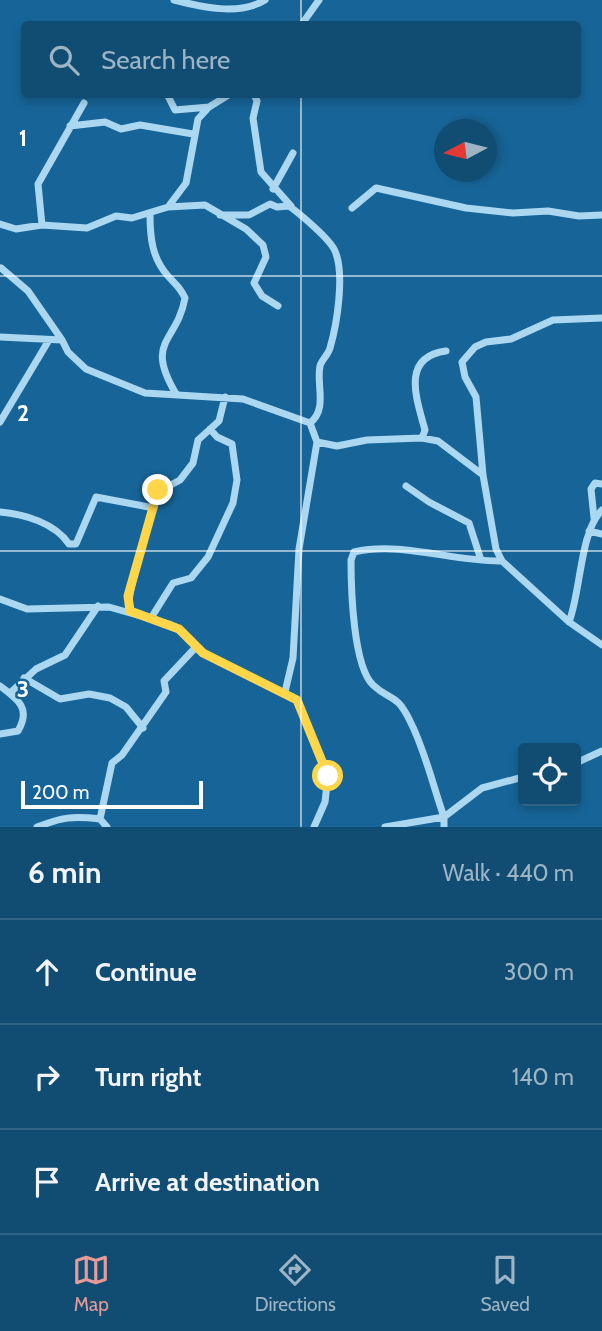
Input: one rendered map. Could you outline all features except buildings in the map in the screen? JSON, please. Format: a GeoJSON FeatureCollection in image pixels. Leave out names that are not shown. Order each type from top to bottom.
{"type":"FeatureCollection","features":[{"type":"Feature","properties":{"kind":"street"},"geometry":{"type":"LineString","coordinates":[[174,0],[207,8],[242,8],[265,0]]}},
{"type":"Feature","properties":{"kind":"street"},"geometry":{"type":"LineString","coordinates":[[304,21],[319,0]]}},
{"type":"Feature","properties":{"kind":"street"},"geometry":{"type":"LineString","coordinates":[[169,98],[175,110],[209,107]]}},
{"type":"Feature","properties":{"kind":"street"},"geometry":{"type":"LineString","coordinates":[[168,207],[186,183],[193,134],[198,119],[209,107],[224,98]]}},
{"type":"Feature","properties":{"kind":"street"},"geometry":{"type":"LineString","coordinates":[[256,98],[253,118],[261,173],[273,189],[329,242],[338,260],[338,306],[330,349],[320,365],[322,387],[319,407],[310,423]]}},
{"type":"Feature","properties":{"kind":"street"},"geometry":{"type":"LineString","coordinates":[[42,225],[38,184],[84,103]]}},
{"type":"Feature","properties":{"kind":"street"},"geometry":{"type":"LineString","coordinates":[[70,126],[105,122],[121,129],[139,125],[193,134]]}},
{"type":"Feature","properties":{"kind":"street"},"geometry":{"type":"LineString","coordinates":[[273,189],[293,153]]}},
{"type":"Feature","properties":{"kind":"street"},"geometry":{"type":"LineString","coordinates":[[352,208],[376,188],[466,208],[513,214],[548,211],[579,216],[602,215]]}},
{"type":"Feature","properties":{"kind":"street"},"geometry":{"type":"LineString","coordinates":[[220,215],[249,215],[270,204],[291,207]]}},
{"type":"Feature","properties":{"kind":"street"},"geometry":{"type":"LineString","coordinates":[[0,224],[16,229],[42,225],[87,228],[116,216],[131,218],[168,207],[205,205],[246,229],[263,245],[266,257],[254,283],[262,296],[278,306]]}},
{"type":"Feature","properties":{"kind":"street"},"geometry":{"type":"LineString","coordinates":[[150,214],[151,250],[167,275],[179,284],[185,298],[174,327],[166,337],[162,368],[176,394]]}},
{"type":"Feature","properties":{"kind":"street"},"geometry":{"type":"LineString","coordinates":[[0,268],[28,291],[68,352],[86,369],[145,393],[225,397],[279,410],[310,423],[317,442],[299,549],[293,658],[285,692]]}},
{"type":"Feature","properties":{"kind":"street"},"geometry":{"type":"LineString","coordinates":[[602,318],[553,320],[511,339],[486,342],[475,347],[462,362],[465,377],[476,397],[483,475],[496,549],[502,561],[569,622],[602,645]]}},
{"type":"Feature","properties":{"kind":"street"},"geometry":{"type":"LineString","coordinates":[[0,337],[62,340]]}},
{"type":"Feature","properties":{"kind":"street"},"geometry":{"type":"LineString","coordinates":[[0,422],[48,340]]}},
{"type":"Feature","properties":{"kind":"street"},"geometry":{"type":"LineString","coordinates":[[422,438],[425,430],[417,411],[418,368],[426,356],[446,351]]}},
{"type":"Feature","properties":{"kind":"street"},"geometry":{"type":"LineString","coordinates":[[130,611],[128,596],[156,493],[180,480],[193,463],[198,440],[219,421],[225,397]]}},
{"type":"Feature","properties":{"kind":"street"},"geometry":{"type":"LineString","coordinates":[[151,618],[173,583],[191,578],[208,557],[235,497],[237,480],[232,444],[217,437],[210,429]]}},
{"type":"Feature","properties":{"kind":"street"},"geometry":{"type":"LineString","coordinates":[[317,442],[337,446],[367,440],[422,438],[446,445],[483,475]]}},
{"type":"Feature","properties":{"kind":"street"},"geometry":{"type":"LineString","coordinates":[[594,518],[591,489],[595,483],[602,484]]}},
{"type":"Feature","properties":{"kind":"street"},"geometry":{"type":"LineString","coordinates":[[406,486],[429,502],[469,523],[481,560]]}},
{"type":"Feature","properties":{"kind":"street"},"geometry":{"type":"LineString","coordinates":[[0,512],[25,514],[62,533],[69,544],[76,544],[96,497],[154,508]]}},
{"type":"Feature","properties":{"kind":"street"},"geometry":{"type":"LineString","coordinates":[[569,622],[580,589],[589,531],[594,518],[602,510]]}},
{"type":"Feature","properties":{"kind":"street"},"geometry":{"type":"LineString","coordinates":[[589,531],[602,534]]}},
{"type":"Feature","properties":{"kind":"street"},"geometry":{"type":"LineString","coordinates":[[444,827],[444,817],[410,720],[399,700],[373,685],[367,675],[352,619],[351,560],[354,552],[400,550],[502,561]]}},
{"type":"Feature","properties":{"kind":"street"},"geometry":{"type":"LineString","coordinates":[[1,599],[27,609],[98,606],[130,611],[179,629],[196,647],[270,689],[285,692],[301,706],[328,776],[325,802],[314,827]]}},
{"type":"Feature","properties":{"kind":"street"},"geometry":{"type":"LineString","coordinates":[[10,693],[24,678],[65,655],[98,606]]}},
{"type":"Feature","properties":{"kind":"street"},"geometry":{"type":"LineString","coordinates":[[100,819],[110,767],[143,727],[166,692],[164,681],[196,647]]}},
{"type":"Feature","properties":{"kind":"street"},"geometry":{"type":"LineString","coordinates":[[24,678],[60,699],[89,694],[110,698],[126,707],[143,727]]}},
{"type":"Feature","properties":{"kind":"street"},"geometry":{"type":"LineString","coordinates":[[0,686],[24,709],[25,719],[18,732],[0,734]]}},
{"type":"Feature","properties":{"kind":"street"},"geometry":{"type":"LineString","coordinates":[[581,762],[602,751]]}},
{"type":"Feature","properties":{"kind":"street"},"geometry":{"type":"LineString","coordinates":[[385,827],[444,817],[482,789],[518,778]]}},
{"type":"Feature","properties":{"kind":"street"},"geometry":{"type":"LineString","coordinates":[[37,827],[57,818],[100,819],[107,827]]}},
{"type":"Feature","properties":{"kind":"route"},"geometry":{"type":"LineString","coordinates":[[158,490],[149,530],[128,596],[130,611],[179,629],[203,653],[270,689],[285,692],[297,700],[320,762],[328,776]]}}]}
